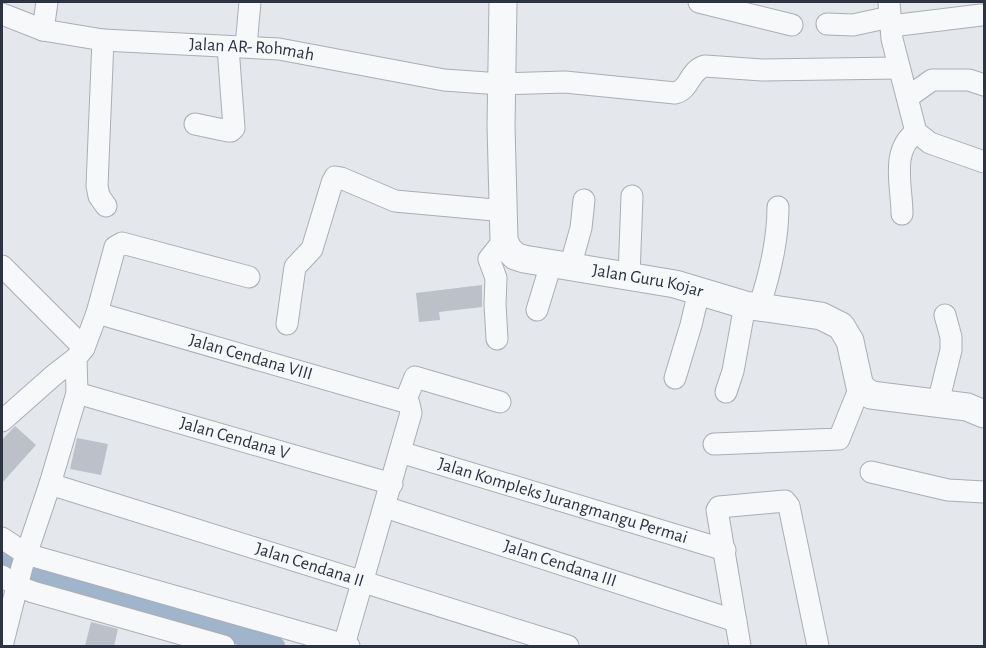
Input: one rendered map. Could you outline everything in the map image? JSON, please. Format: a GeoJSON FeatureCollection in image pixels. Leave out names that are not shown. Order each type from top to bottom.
{"type":"FeatureCollection","features":[{"type":"Feature","properties":{"kind":"street"},"geometry":{"type":"LineString","coordinates":[[44,30],[47,2]]}},
{"type":"Feature","properties":{"kind":"street"},"geometry":{"type":"LineString","coordinates":[[195,124],[228,131],[234,128],[237,46],[250,2]]}},
{"type":"Feature","properties":{"kind":"street"},"geometry":{"type":"LineString","coordinates":[[497,339],[496,278],[489,259],[504,240],[501,84],[503,2]]}},
{"type":"Feature","properties":{"kind":"street"},"geometry":{"type":"LineString","coordinates":[[699,2],[792,25]]}},
{"type":"Feature","properties":{"kind":"street","name":"Jalan AR- Rohmah"},"geometry":{"type":"LineString","coordinates":[[2,14],[44,30],[103,40],[279,49],[444,80],[501,84],[565,82],[675,93],[682,90],[697,69],[705,66],[762,70],[898,68]]}},
{"type":"Feature","properties":{"kind":"street"},"geometry":{"type":"LineString","coordinates":[[890,15],[898,68],[916,132],[930,143],[984,162]]}},
{"type":"Feature","properties":{"kind":"street"},"geometry":{"type":"LineString","coordinates":[[827,24],[853,25],[890,15],[981,15]]}},
{"type":"Feature","properties":{"kind":"street"},"geometry":{"type":"LineString","coordinates":[[103,40],[97,186],[99,196],[106,207]]}},
{"type":"Feature","properties":{"kind":"street"},"geometry":{"type":"LineString","coordinates":[[908,97],[932,80],[969,80],[984,85]]}},
{"type":"Feature","properties":{"kind":"street"},"geometry":{"type":"LineString","coordinates":[[902,214],[900,156],[906,139],[916,132]]}},
{"type":"Feature","properties":{"kind":"street"},"geometry":{"type":"LineString","coordinates":[[287,324],[295,267],[312,249],[335,177],[395,201],[505,211]]}},
{"type":"Feature","properties":{"kind":"street"},"geometry":{"type":"LineString","coordinates":[[629,276],[632,196]]}},
{"type":"Feature","properties":{"kind":"street"},"geometry":{"type":"LineString","coordinates":[[537,310],[581,228],[584,200]]}},
{"type":"Feature","properties":{"kind":"street"},"geometry":{"type":"LineString","coordinates":[[726,392],[752,306],[769,278],[778,232],[778,207]]}},
{"type":"Feature","properties":{"kind":"street","name":"Jalan Guru Kojar"},"geometry":{"type":"LineString","coordinates":[[504,240],[508,249],[515,256],[560,266],[675,284],[752,306],[821,316],[841,326],[850,341],[860,387]]}},
{"type":"Feature","properties":{"kind":"street"},"geometry":{"type":"LineString","coordinates":[[2,646],[17,572],[50,484],[77,393],[80,353],[97,313],[115,247],[122,243],[249,277]]}},
{"type":"Feature","properties":{"kind":"street"},"geometry":{"type":"LineString","coordinates":[[2,266],[80,353]]}},
{"type":"Feature","properties":{"kind":"street"},"geometry":{"type":"LineString","coordinates":[[675,378],[699,291]]}},
{"type":"Feature","properties":{"kind":"street","name":"Jalan Cendana VIII"},"geometry":{"type":"LineString","coordinates":[[97,313],[405,402]]}},
{"type":"Feature","properties":{"kind":"street"},"geometry":{"type":"LineString","coordinates":[[938,403],[951,351],[951,337],[945,315]]}},
{"type":"Feature","properties":{"kind":"street"},"geometry":{"type":"LineString","coordinates":[[5,412],[80,353]]}},
{"type":"Feature","properties":{"kind":"street"},"geometry":{"type":"LineString","coordinates":[[17,572],[347,646],[411,413],[409,404],[405,402],[415,377],[500,402]]}},
{"type":"Feature","properties":{"kind":"street"},"geometry":{"type":"LineString","coordinates":[[714,444],[839,439],[860,387],[871,395],[967,407],[984,414]]}},
{"type":"Feature","properties":{"kind":"street","name":"Jalan Cendana V"},"geometry":{"type":"LineString","coordinates":[[77,393],[392,484]]}},
{"type":"Feature","properties":{"kind":"street","name":"Jalan Kompleks Jurangmangu Permai"},"geometry":{"type":"LineString","coordinates":[[400,452],[725,550]]}},
{"type":"Feature","properties":{"kind":"street"},"geometry":{"type":"LineString","coordinates":[[870,472],[948,490],[984,492]]}},
{"type":"Feature","properties":{"kind":"street","name":"Jalan Cendana II"},"geometry":{"type":"LineString","coordinates":[[50,484],[568,646]]}},
{"type":"Feature","properties":{"kind":"street"},"geometry":{"type":"LineString","coordinates":[[740,646],[717,513],[719,507],[784,501],[788,504],[818,646]]}},
{"type":"Feature","properties":{"kind":"street","name":"Jalan Cendana III"},"geometry":{"type":"LineString","coordinates":[[385,507],[736,621]]}},
{"type":"Feature","properties":{"kind":"street"},"geometry":{"type":"LineString","coordinates":[[2,538],[17,572],[224,646]]}},
{"type":"Feature","properties":{"kind":"building"},"geometry":{"type":"Polygon","coordinates":[[[482,285],[482,307],[439,312],[440,320],[419,322],[416,293],[482,285]]]}},
{"type":"Feature","properties":{"kind":"building"},"geometry":{"type":"Polygon","coordinates":[[[15,426],[36,445],[2,483],[2,440],[15,426]]]}},
{"type":"Feature","properties":{"kind":"building"},"geometry":{"type":"Polygon","coordinates":[[[77,438],[108,444],[101,475],[70,469],[77,438]]]}},
{"type":"Feature","properties":{"kind":"building"},"geometry":{"type":"Polygon","coordinates":[[[91,622],[118,629],[114,646],[85,646],[91,622]]]}},
{"type":"Feature","properties":{"kind":"waterway"},"geometry":{"type":"LineString","coordinates":[[2,562],[275,646]]}}]}
